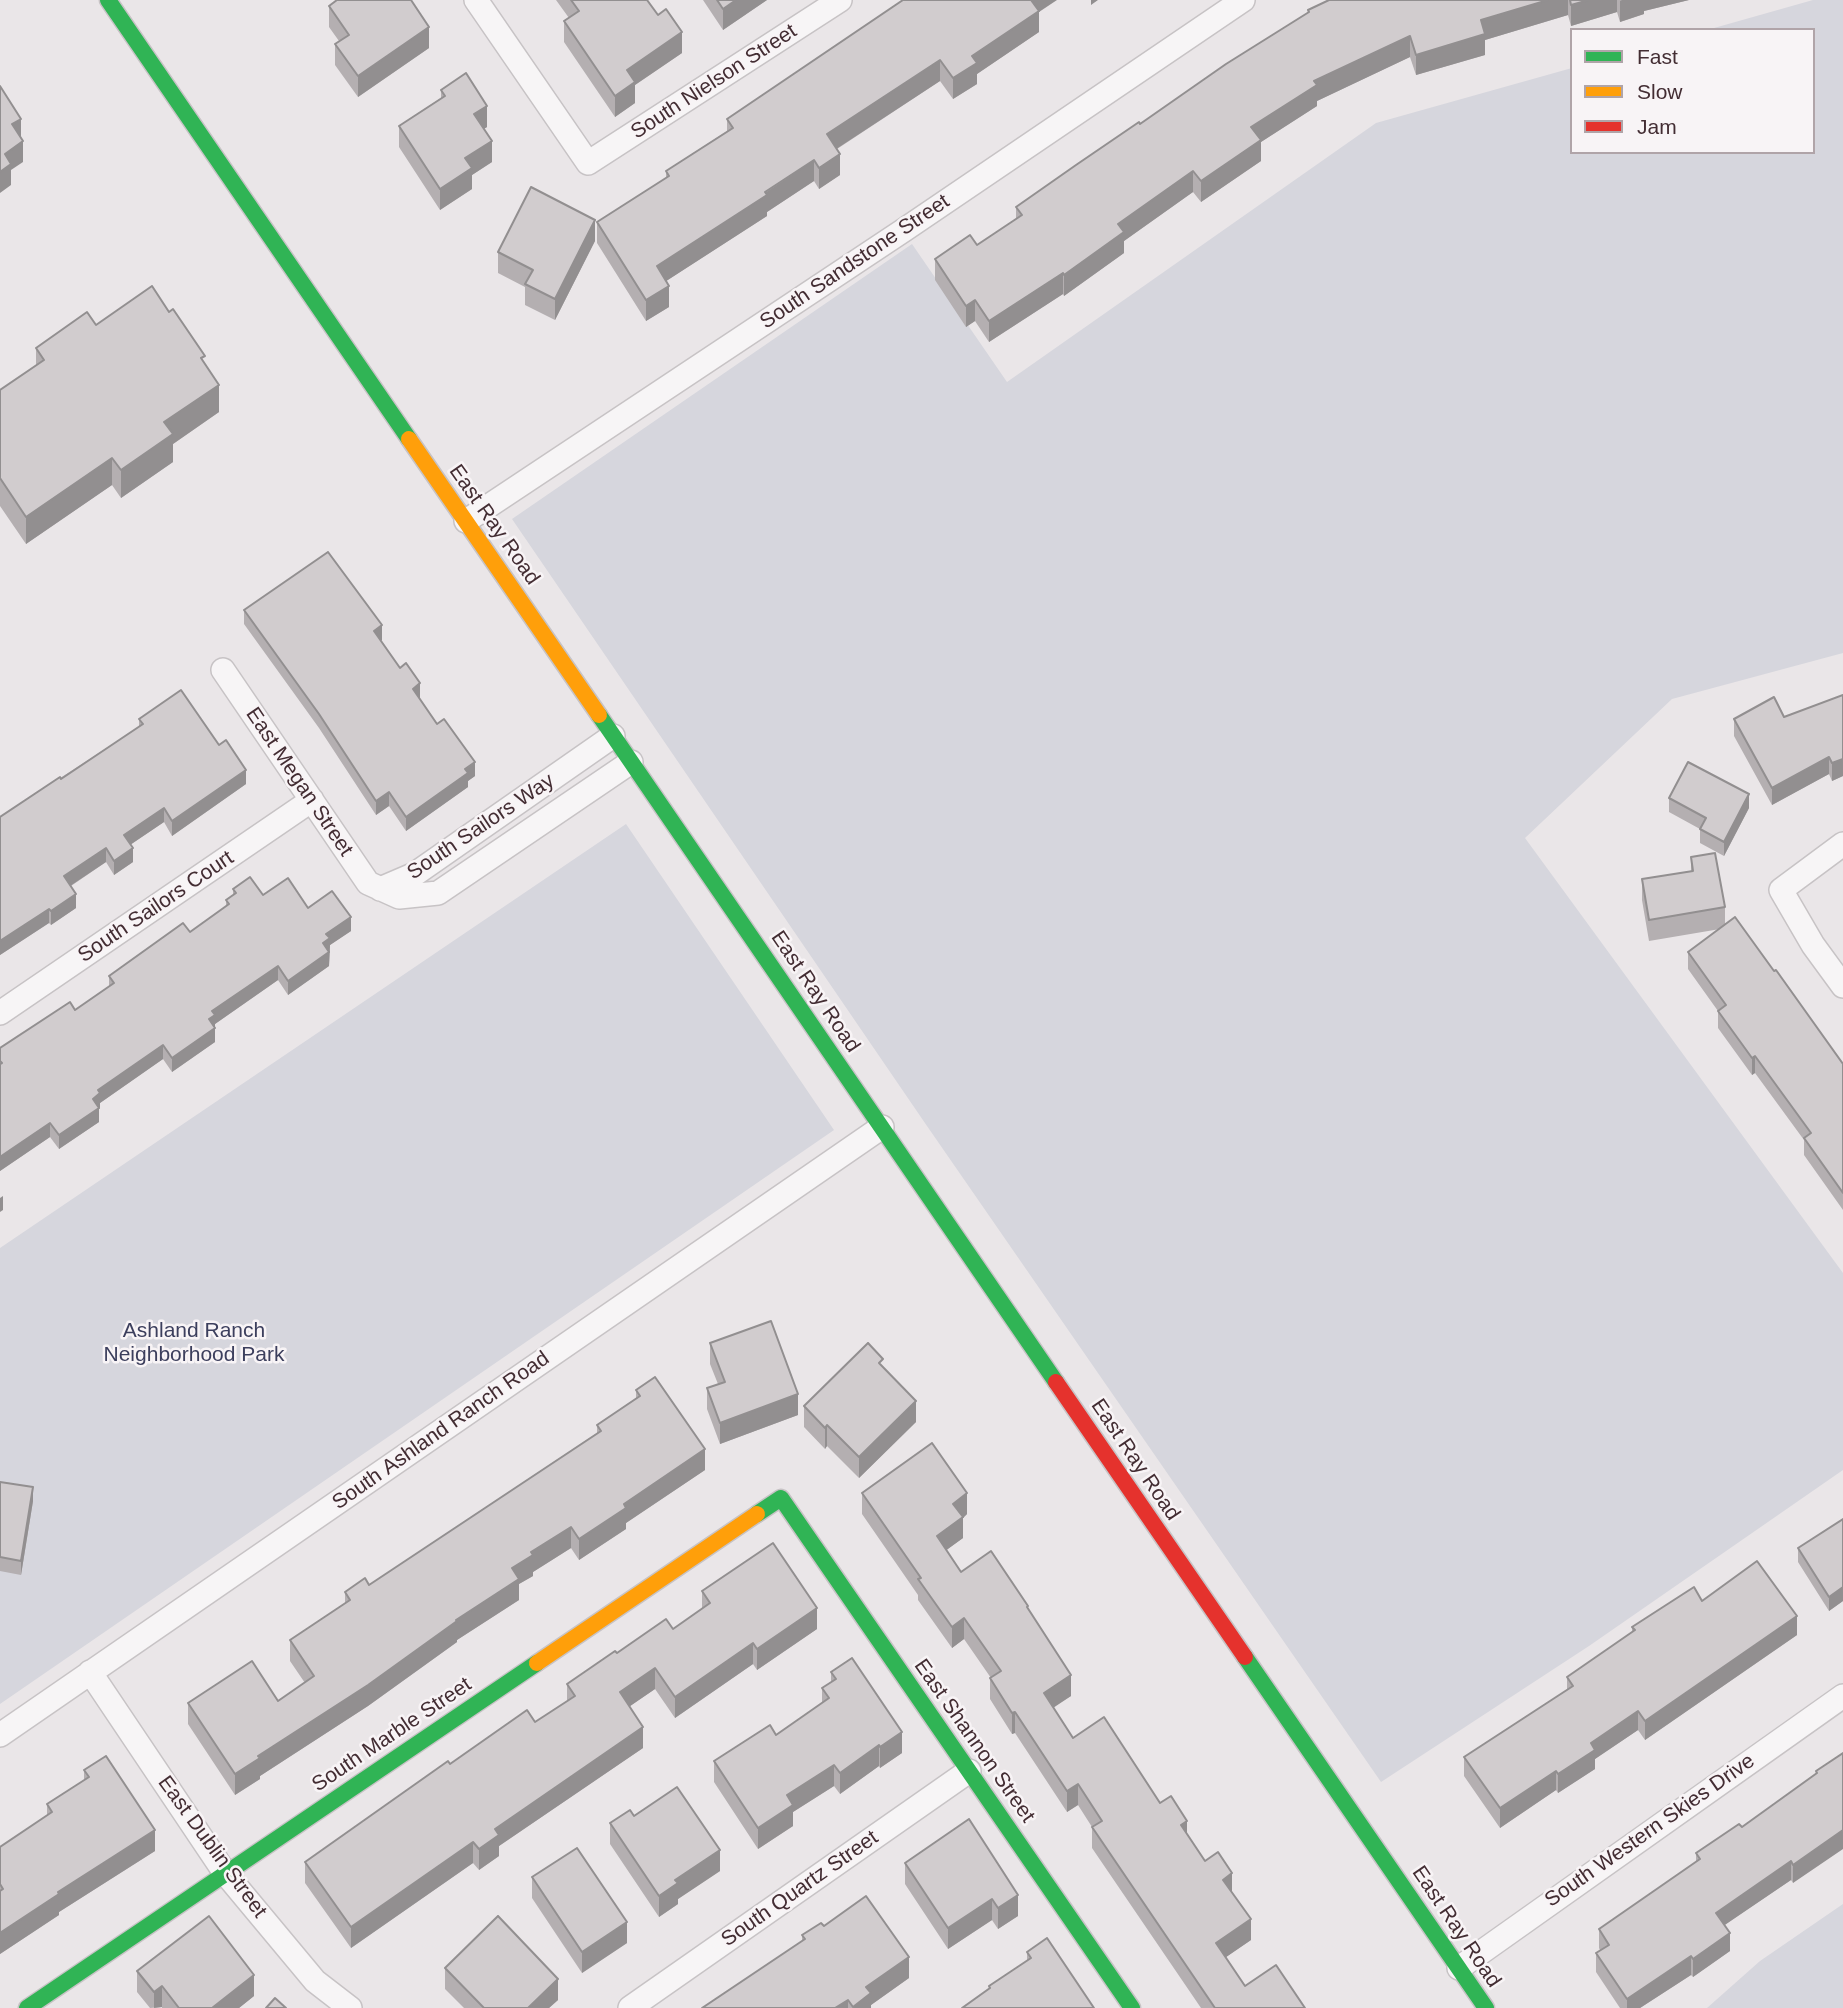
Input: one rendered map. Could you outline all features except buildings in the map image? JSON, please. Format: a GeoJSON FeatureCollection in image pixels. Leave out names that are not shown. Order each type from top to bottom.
{"type":"FeatureCollection","features":[{"type":"Feature","properties":{"kind":"main road","name":"East Ray Road"},"geometry":{"type":"LineString","coordinates":[[108,0],[1486,2008]]}},
{"type":"Feature","properties":{"kind":"main road","name":"East Shannon Street"},"geometry":{"type":"LineString","coordinates":[[781,1497],[1132,2008]]}},
{"type":"Feature","properties":{"kind":"main road","name":"South Marble Street"},"geometry":{"type":"LineString","coordinates":[[27,2008],[781,1497]]}},
{"type":"Feature","properties":{"kind":"street","name":"South Nielson Street"},"geometry":{"type":"LineString","coordinates":[[476,0],[588,163],[840,0]]}},
{"type":"Feature","properties":{"kind":"street","name":"South Sandstone Street"},"geometry":{"type":"LineString","coordinates":[[466,521],[904,230],[1243,0]]}},
{"type":"Feature","properties":{"kind":"street","name":"East Megan Street"},"geometry":{"type":"LineString","coordinates":[[223,670],[368,883],[380,889]]}},
{"type":"Feature","properties":{"kind":"street","name":"South Sailors Way"},"geometry":{"type":"LineString","coordinates":[[380,889],[415,874],[613,736]]}},
{"type":"Feature","properties":{"kind":"street","name":"South Sailors Way"},"geometry":{"type":"LineString","coordinates":[[380,889],[399,897],[438,893],[631,762]]}},
{"type":"Feature","properties":{"kind":"street","name":"South Sailors Court"},"geometry":{"type":"LineString","coordinates":[[0,1013],[312,800]]}},
{"type":"Feature","properties":{"kind":"street"},"geometry":{"type":"LineString","coordinates":[[486,824],[505,848]]}},
{"type":"Feature","properties":{"kind":"street"},"geometry":{"type":"LineString","coordinates":[[1843,844],[1781,890],[1813,945],[1843,985]]}},
{"type":"Feature","properties":{"kind":"street","name":"South Ashland Ranch Road"},"geometry":{"type":"LineString","coordinates":[[0,1735],[881,1127]]}},
{"type":"Feature","properties":{"kind":"street","name":"East Dublin Street"},"geometry":{"type":"LineString","coordinates":[[90,1672],[225,1873],[315,1981],[350,2008]]}},
{"type":"Feature","properties":{"kind":"street","name":"South Western Skies Drive"},"geometry":{"type":"LineString","coordinates":[[1459,1968],[1843,1696]]}},
{"type":"Feature","properties":{"kind":"street","name":"South Quartz Street"},"geometry":{"type":"LineString","coordinates":[[630,2008],[969,1771]]}},
{"type":"Feature","properties":{"kind":"green space"},"geometry":{"type":"Polygon","coordinates":[[[1813,0],[1843,0],[1843,653],[1672,699],[1525,838],[1843,1273],[1843,1470],[1589,1646],[1381,1782],[927,1126],[512,519],[912,244],[1007,382],[1376,123],[1570,69],[1570,154],[1815,154],[1815,28],[1714,28],[1813,0]]]}},
{"type":"Feature","properties":{"kind":"green space","name":"Ashland Ranch Neighborhood Park"},"geometry":{"type":"Polygon","coordinates":[[[626,824],[834,1130],[0,1704],[0,1248],[626,824]]]}},
{"type":"Feature","properties":{"kind":"green space"},"geometry":{"type":"Polygon","coordinates":[[[1843,1904],[1843,2008],[1707,2008],[1760,1961],[1843,1904]]]}},
{"type":"Feature","properties":{"kind":"traffic: fast"},"geometry":{"type":"LineString","coordinates":[[108,0],[409,439]]}},
{"type":"Feature","properties":{"kind":"traffic: fast"},"geometry":{"type":"LineString","coordinates":[[599,715],[1056,1382]]}},
{"type":"Feature","properties":{"kind":"traffic: fast"},"geometry":{"type":"LineString","coordinates":[[757,1514],[781,1498],[1132,2008]]}},
{"type":"Feature","properties":{"kind":"traffic: fast"},"geometry":{"type":"LineString","coordinates":[[1245,1657],[1486,2008]]}},
{"type":"Feature","properties":{"kind":"traffic: fast"},"geometry":{"type":"LineString","coordinates":[[27,2008],[537,1663]]}},
{"type":"Feature","properties":{"kind":"traffic: slow"},"geometry":{"type":"LineString","coordinates":[[409,439],[599,715]]}},
{"type":"Feature","properties":{"kind":"traffic: slow"},"geometry":{"type":"LineString","coordinates":[[537,1663],[757,1514]]}},
{"type":"Feature","properties":{"kind":"traffic: jam"},"geometry":{"type":"LineString","coordinates":[[1056,1382],[1245,1657]]}}]}
